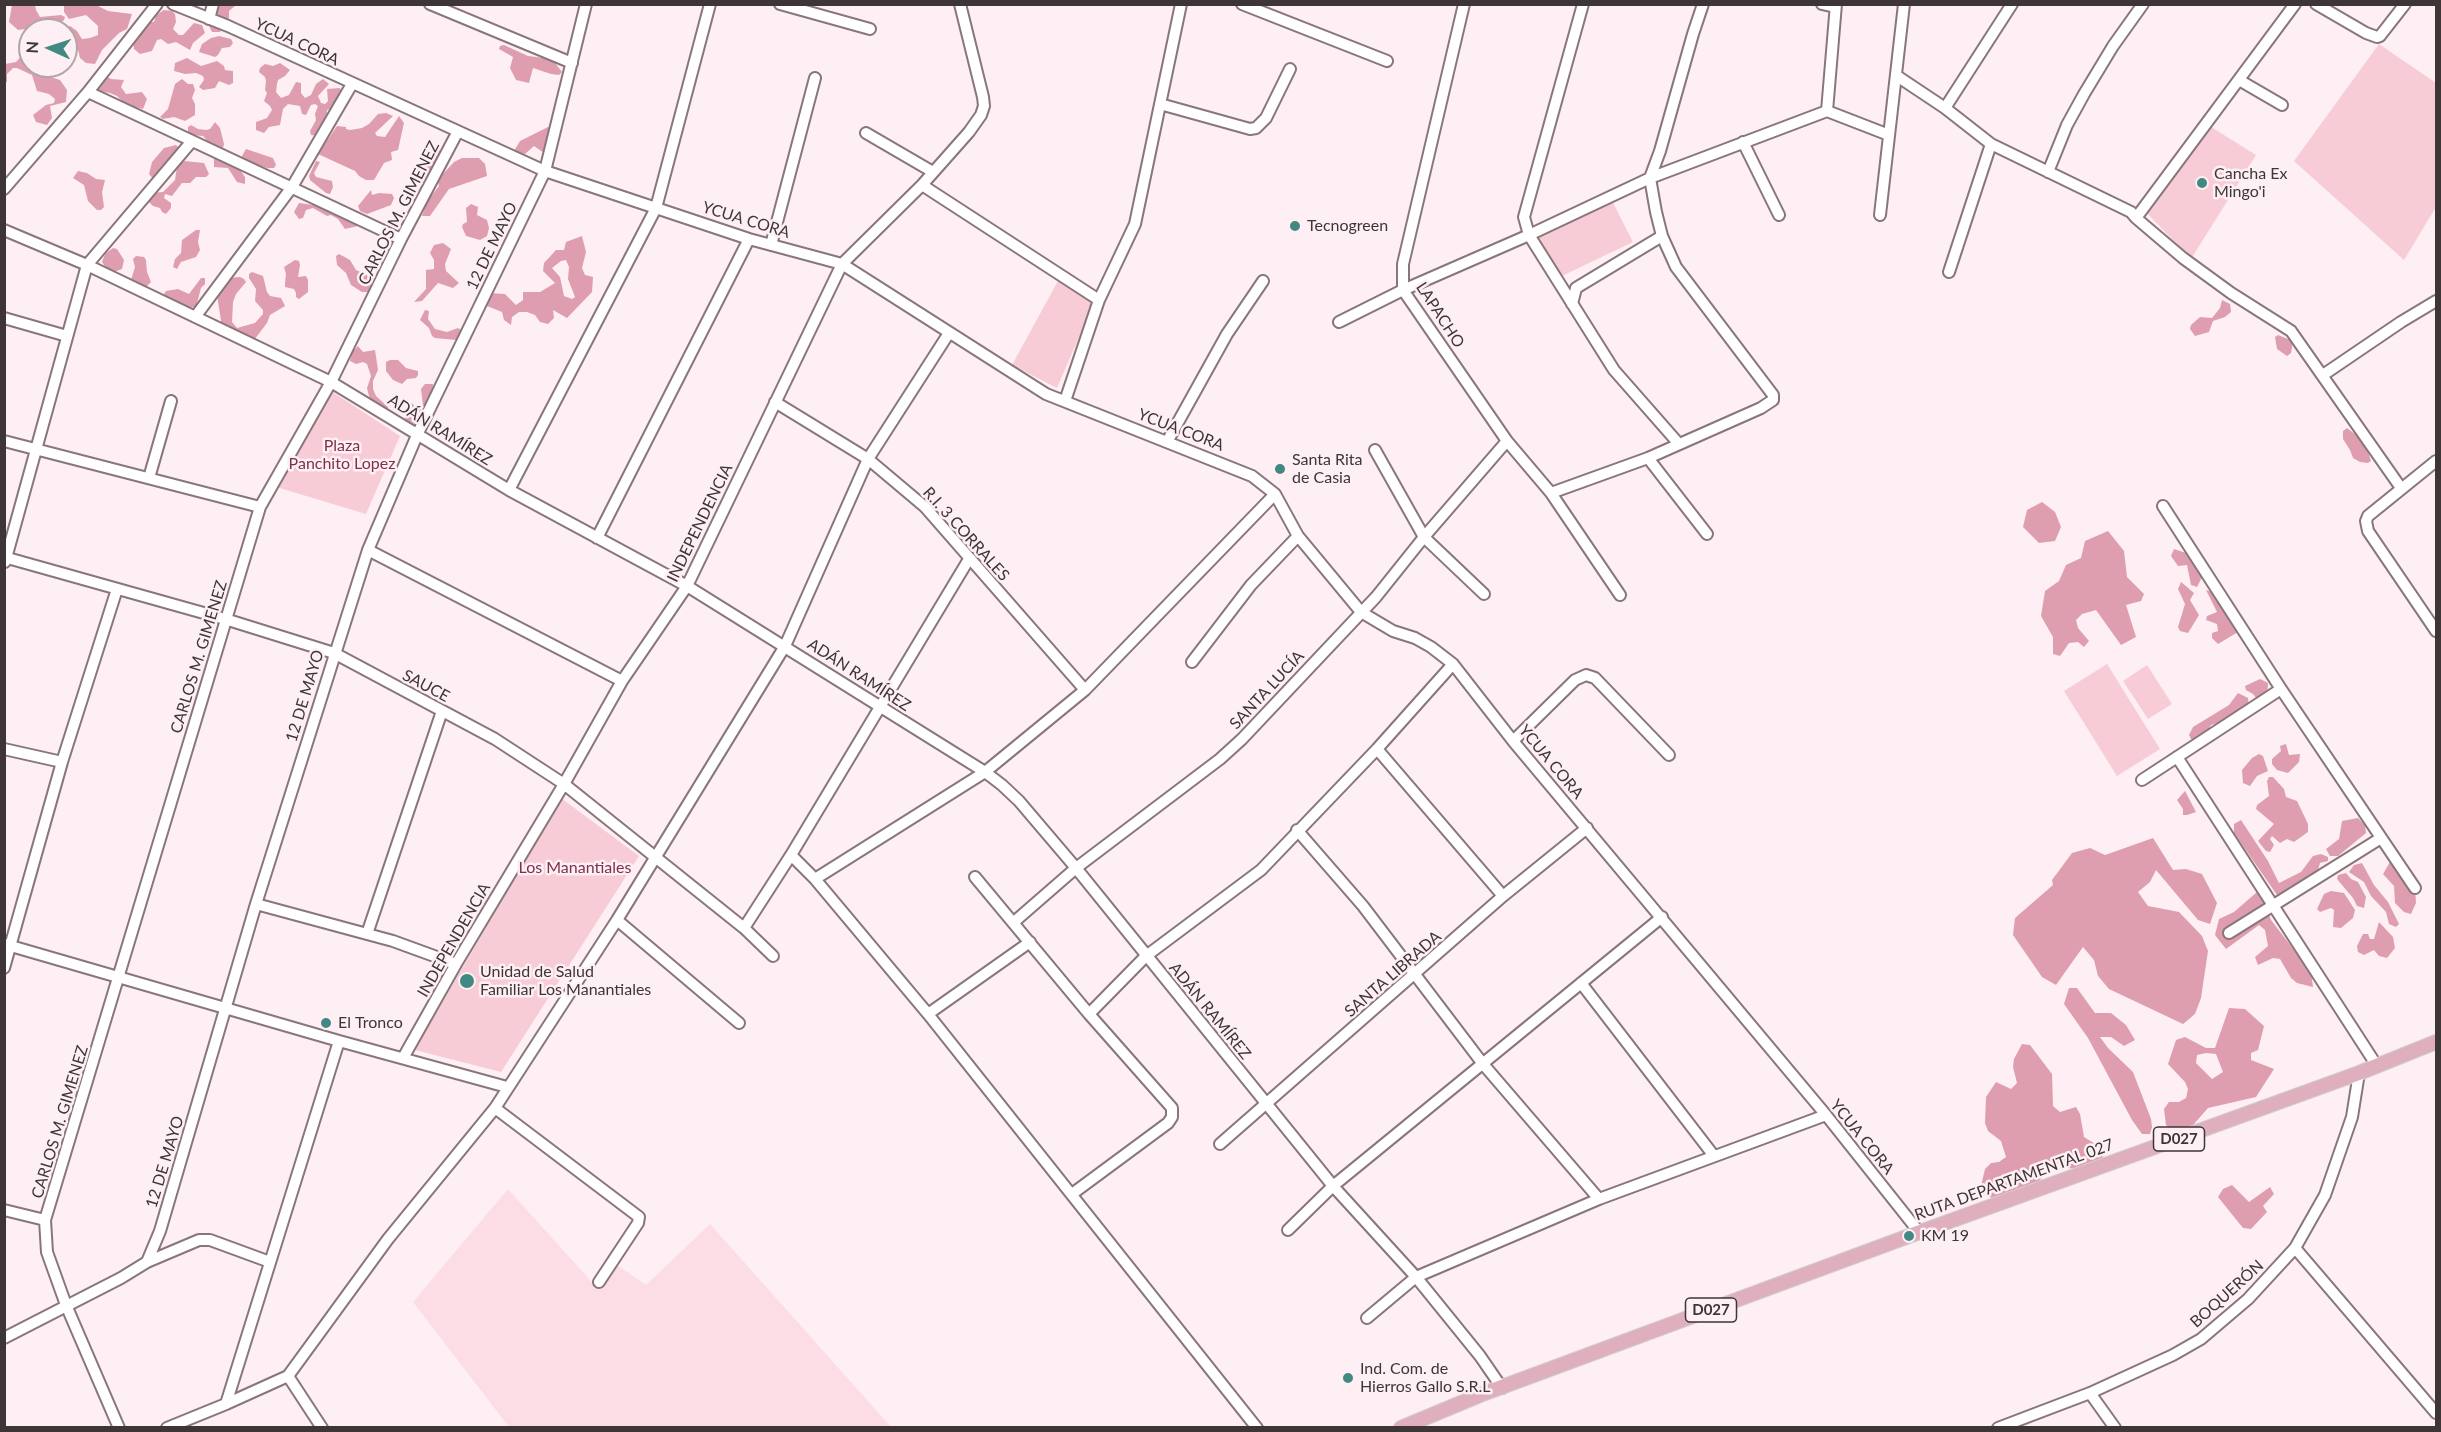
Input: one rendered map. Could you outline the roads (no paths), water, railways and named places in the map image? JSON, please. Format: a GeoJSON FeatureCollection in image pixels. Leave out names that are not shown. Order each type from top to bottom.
{"type":"FeatureCollection","features":[{"type":"Feature","properties":{"kind":"main road","name":"RUTA DEPARTAMENTAL 027"},"geometry":{"type":"LineString","coordinates":[[1401,1428],[1431,1414],[1919,1232],[2359,1073],[2436,1042]]}},
{"type":"Feature","properties":{"kind":"street"},"geometry":{"type":"LineString","coordinates":[[4,189],[88,92],[157,4]]}},
{"type":"Feature","properties":{"kind":"street","name":"YCUA CORA"},"geometry":{"type":"LineString","coordinates":[[173,4],[545,171],[749,239],[842,264],[1027,382],[1065,401],[1252,476],[1275,494],[1298,536],[1361,612],[1393,631],[1415,638],[1431,647],[1453,664],[1513,741],[1826,1115],[1919,1232]]}},
{"type":"Feature","properties":{"kind":"street"},"geometry":{"type":"LineString","coordinates":[[209,19],[213,4]]}},
{"type":"Feature","properties":{"kind":"street"},"geometry":{"type":"LineString","coordinates":[[430,4],[572,63]]}},
{"type":"Feature","properties":{"kind":"street","name":"12 DE MAYO"},"geometry":{"type":"LineString","coordinates":[[147,1262],[160,1232],[256,904],[368,550],[418,433],[545,171],[586,4]]}},
{"type":"Feature","properties":{"kind":"street"},"geometry":{"type":"LineString","coordinates":[[509,490],[656,208],[710,4]]}},
{"type":"Feature","properties":{"kind":"street"},"geometry":{"type":"LineString","coordinates":[[780,4],[870,29]]}},
{"type":"Feature","properties":{"kind":"street","name":"INDEPENDENCIA"},"geometry":{"type":"LineString","coordinates":[[404,1058],[456,964],[564,784],[622,681],[687,586],[842,264],[922,185],[981,115],[984,106],[960,4]]}},
{"type":"Feature","properties":{"kind":"street"},"geometry":{"type":"LineString","coordinates":[[1065,401],[1099,300],[1135,224],[1181,4]]}},
{"type":"Feature","properties":{"kind":"street"},"geometry":{"type":"LineString","coordinates":[[1242,4],[1387,61]]}},
{"type":"Feature","properties":{"kind":"street","name":"LAPACHO"},"geometry":{"type":"LineString","coordinates":[[1464,4],[1403,264],[1403,290],[1507,441],[1551,493],[1620,595]]}},
{"type":"Feature","properties":{"kind":"street"},"geometry":{"type":"LineString","coordinates":[[1582,4],[1524,217],[1529,236],[1614,370],[1678,444]]}},
{"type":"Feature","properties":{"kind":"street"},"geometry":{"type":"LineString","coordinates":[[1551,493],[1648,458],[1761,408],[1773,400],[1773,395],[1676,267],[1662,236],[1650,177],[1660,151],[1703,4]]}},
{"type":"Feature","properties":{"kind":"street"},"geometry":{"type":"LineString","coordinates":[[1822,4],[1835,6],[1827,111]]}},
{"type":"Feature","properties":{"kind":"street"},"geometry":{"type":"LineString","coordinates":[[1880,215],[1904,4]]}},
{"type":"Feature","properties":{"kind":"street"},"geometry":{"type":"LineString","coordinates":[[1946,108],[2012,4]]}},
{"type":"Feature","properties":{"kind":"street"},"geometry":{"type":"LineString","coordinates":[[2048,172],[2067,125],[2084,94],[2113,46],[2144,4]]}},
{"type":"Feature","properties":{"kind":"street"},"geometry":{"type":"LineString","coordinates":[[2136,218],[2295,4]]}},
{"type":"Feature","properties":{"kind":"street"},"geometry":{"type":"LineString","coordinates":[[2316,4],[2377,37],[2405,4]]}},
{"type":"Feature","properties":{"kind":"street"},"geometry":{"type":"LineString","coordinates":[[1160,104],[1250,129],[1256,128],[1266,118],[1290,69]]}},
{"type":"Feature","properties":{"kind":"street"},"geometry":{"type":"LineString","coordinates":[[1897,76],[1946,108],[1991,144],[2131,212],[2183,258],[2231,293],[2291,331],[2401,488]]}},
{"type":"Feature","properties":{"kind":"street"},"geometry":{"type":"LineString","coordinates":[[771,245],[815,78]]}},
{"type":"Feature","properties":{"kind":"street"},"geometry":{"type":"LineString","coordinates":[[2239,80],[2282,105]]}},
{"type":"Feature","properties":{"kind":"street"},"geometry":{"type":"LineString","coordinates":[[195,317],[292,187],[351,84]]}},
{"type":"Feature","properties":{"kind":"street"},"geometry":{"type":"LineString","coordinates":[[88,92],[401,239]]}},
{"type":"Feature","properties":{"kind":"street"},"geometry":{"type":"LineString","coordinates":[[1339,322],[1403,290],[1529,236],[1650,177],[1827,111],[1889,135]]}},
{"type":"Feature","properties":{"kind":"street","name":"CARLOS M. GIMENEZ"},"geometry":{"type":"LineString","coordinates":[[45,1220],[260,507],[331,382],[401,239],[457,133]]}},
{"type":"Feature","properties":{"kind":"street"},"geometry":{"type":"LineString","coordinates":[[866,133],[933,172]]}},
{"type":"Feature","properties":{"kind":"street"},"geometry":{"type":"LineString","coordinates":[[5,558],[87,265],[192,141]]}},
{"type":"Feature","properties":{"kind":"street"},"geometry":{"type":"LineString","coordinates":[[1743,142],[1779,215]]}},
{"type":"Feature","properties":{"kind":"street"},"geometry":{"type":"LineString","coordinates":[[1949,272],[1991,144]]}},
{"type":"Feature","properties":{"kind":"street"},"geometry":{"type":"LineString","coordinates":[[922,185],[1099,300]]}},
{"type":"Feature","properties":{"kind":"street","name":"ADÁN RAMÍREZ"},"geometry":{"type":"LineString","coordinates":[[4,230],[87,265],[331,382],[509,490],[687,586],[985,771],[1019,801],[1076,868],[1265,1103],[1334,1186],[1416,1277],[1480,1356],[1502,1388]]}},
{"type":"Feature","properties":{"kind":"street"},"geometry":{"type":"LineString","coordinates":[[1572,304],[1576,288],[1662,236]]}},
{"type":"Feature","properties":{"kind":"street"},"geometry":{"type":"LineString","coordinates":[[597,538],[749,239]]}},
{"type":"Feature","properties":{"kind":"street"},"geometry":{"type":"LineString","coordinates":[[1167,442],[1227,334],[1263,281]]}},
{"type":"Feature","properties":{"kind":"street"},"geometry":{"type":"LineString","coordinates":[[2323,375],[2436,301]]}},
{"type":"Feature","properties":{"kind":"street"},"geometry":{"type":"LineString","coordinates":[[4,318],[67,336]]}},
{"type":"Feature","properties":{"kind":"street"},"geometry":{"type":"LineString","coordinates":[[167,1428],[288,1376],[388,1239],[495,1108],[617,920],[785,646],[868,459],[949,333]]}},
{"type":"Feature","properties":{"kind":"street"},"geometry":{"type":"LineString","coordinates":[[149,478],[171,401]]}},
{"type":"Feature","properties":{"kind":"street","name":"R.I. 3 CORRALES"},"geometry":{"type":"LineString","coordinates":[[775,402],[868,459],[925,507],[1085,690]]}},
{"type":"Feature","properties":{"kind":"street"},"geometry":{"type":"LineString","coordinates":[[4,441],[260,507]]}},
{"type":"Feature","properties":{"kind":"street","name":"SANTA LUCÍA"},"geometry":{"type":"LineString","coordinates":[[1014,922],[1076,868],[1220,759],[1376,597],[1424,537],[1507,441]]}},
{"type":"Feature","properties":{"kind":"street"},"geometry":{"type":"LineString","coordinates":[[1375,450],[1424,537],[1484,594]]}},
{"type":"Feature","properties":{"kind":"street"},"geometry":{"type":"LineString","coordinates":[[1648,458],[1707,534]]}},
{"type":"Feature","properties":{"kind":"street"},"geometry":{"type":"LineString","coordinates":[[2436,461],[2368,516],[2366,521],[2368,531],[2436,631]]}},
{"type":"Feature","properties":{"kind":"street"},"geometry":{"type":"LineString","coordinates":[[815,879],[985,771],[1085,690],[1275,494]]}},
{"type":"Feature","properties":{"kind":"street"},"geometry":{"type":"LineString","coordinates":[[2163,506],[2281,689],[2415,888]]}},
{"type":"Feature","properties":{"kind":"street"},"geometry":{"type":"LineString","coordinates":[[1192,662],[1251,585],[1298,536]]}},
{"type":"Feature","properties":{"kind":"street"},"geometry":{"type":"LineString","coordinates":[[368,550],[622,681]]}},
{"type":"Feature","properties":{"kind":"street","name":"SAUCE"},"geometry":{"type":"LineString","coordinates":[[5,558],[225,619],[334,654],[495,739],[564,784],[744,928],[773,956]]}},
{"type":"Feature","properties":{"kind":"street"},"geometry":{"type":"LineString","coordinates":[[744,928],[791,855],[969,559]]}},
{"type":"Feature","properties":{"kind":"street"},"geometry":{"type":"LineString","coordinates":[[4,968],[8,945],[62,762],[117,589]]}},
{"type":"Feature","properties":{"kind":"street"},"geometry":{"type":"LineString","coordinates":[[1089,1014],[1146,956],[1261,870],[1377,749],[1453,664]]}},
{"type":"Feature","properties":{"kind":"street"},"geometry":{"type":"LineString","coordinates":[[1513,741],[1575,680],[1586,675],[1595,678],[1669,756]]}},
{"type":"Feature","properties":{"kind":"street"},"geometry":{"type":"LineString","coordinates":[[2142,780],[2281,689]]}},
{"type":"Feature","properties":{"kind":"street"},"geometry":{"type":"LineString","coordinates":[[368,934],[442,711]]}},
{"type":"Feature","properties":{"kind":"street"},"geometry":{"type":"LineString","coordinates":[[4,749],[62,762]]}},
{"type":"Feature","properties":{"kind":"street"},"geometry":{"type":"LineString","coordinates":[[1377,749],[1503,897]]}},
{"type":"Feature","properties":{"kind":"street"},"geometry":{"type":"LineString","coordinates":[[2177,757],[2377,1066]]}},
{"type":"Feature","properties":{"kind":"street","name":"SANTA LIBRADA"},"geometry":{"type":"LineString","coordinates":[[1220,1144],[1503,897],[1587,828]]}},
{"type":"Feature","properties":{"kind":"street"},"geometry":{"type":"LineString","coordinates":[[1297,830],[1363,906],[1483,1064],[1599,1199]]}},
{"type":"Feature","properties":{"kind":"street"},"geometry":{"type":"LineString","coordinates":[[2229,933],[2381,838]]}},
{"type":"Feature","properties":{"kind":"street"},"geometry":{"type":"LineString","coordinates":[[791,855],[815,879],[928,1014],[1257,1428]]}},
{"type":"Feature","properties":{"kind":"street"},"geometry":{"type":"LineString","coordinates":[[975,877],[1089,1014],[1172,1108],[1172,1117],[1168,1123],[1072,1194]]}},
{"type":"Feature","properties":{"kind":"street"},"geometry":{"type":"LineString","coordinates":[[256,904],[393,941],[456,964]]}},
{"type":"Feature","properties":{"kind":"street"},"geometry":{"type":"LineString","coordinates":[[1288,1230],[1334,1186],[1662,918]]}},
{"type":"Feature","properties":{"kind":"street"},"geometry":{"type":"LineString","coordinates":[[617,920],[739,1023]]}},
{"type":"Feature","properties":{"kind":"street"},"geometry":{"type":"LineString","coordinates":[[928,1014],[1030,942]]}},
{"type":"Feature","properties":{"kind":"street"},"geometry":{"type":"LineString","coordinates":[[8,945],[507,1087]]}},
{"type":"Feature","properties":{"kind":"street"},"geometry":{"type":"LineString","coordinates":[[1581,983],[1714,1156]]}},
{"type":"Feature","properties":{"kind":"street"},"geometry":{"type":"LineString","coordinates":[[226,1404],[339,1041]]}},
{"type":"Feature","properties":{"kind":"street","name":"BOQUERÓN"},"geometry":{"type":"LineString","coordinates":[[1998,1428],[2141,1371],[2201,1339],[2248,1299],[2295,1248],[2329,1184],[2352,1117],[2359,1073]]}},
{"type":"Feature","properties":{"kind":"street"},"geometry":{"type":"LineString","coordinates":[[495,1108],[639,1217],[638,1223],[599,1282]]}},
{"type":"Feature","properties":{"kind":"street"},"geometry":{"type":"LineString","coordinates":[[1367,1318],[1416,1277],[1599,1199],[1826,1115]]}},
{"type":"Feature","properties":{"kind":"street"},"geometry":{"type":"LineString","coordinates":[[4,1210],[45,1220],[47,1252],[66,1305],[119,1428]]}},
{"type":"Feature","properties":{"kind":"street"},"geometry":{"type":"LineString","coordinates":[[4,1338],[121,1278],[147,1262],[199,1240],[210,1240],[270,1262]]}},
{"type":"Feature","properties":{"kind":"street"},"geometry":{"type":"LineString","coordinates":[[2295,1248],[2436,1413]]}},
{"type":"Feature","properties":{"kind":"street"},"geometry":{"type":"LineString","coordinates":[[288,1376],[322,1428]]}},
{"type":"Feature","properties":{"kind":"street"},"geometry":{"type":"LineString","coordinates":[[2090,1392],[2115,1428]]}},
{"type":"Feature","properties":{"kind":"place","name":"Cancha Ex Mingo'i"},"geometry":{"type":"Point","coordinates":[2202,183]}},
{"type":"Feature","properties":{"kind":"place","name":"Tecnogreen"},"geometry":{"type":"Point","coordinates":[1295,226]}},
{"type":"Feature","properties":{"kind":"place","name":"Santa Rita de Casia"},"geometry":{"type":"Point","coordinates":[1280,469]}},
{"type":"Feature","properties":{"kind":"place","name":"Unidad de Salud Familiar Los Manantiales"},"geometry":{"type":"Point","coordinates":[467,981]}},
{"type":"Feature","properties":{"kind":"place","name":"El Tronco"},"geometry":{"type":"Point","coordinates":[326,1023]}},
{"type":"Feature","properties":{"kind":"place","name":"KM 19"},"geometry":{"type":"Point","coordinates":[1909,1236]}},
{"type":"Feature","properties":{"kind":"place","name":"Ind. Com. de Hierros Gallo S.R.L"},"geometry":{"type":"Point","coordinates":[1348,1378]}},
{"type":"Feature","properties":{"kind":"park label","name":"Plaza Panchito Lopez"},"geometry":{"type":"Point","coordinates":[342,455]}},
{"type":"Feature","properties":{"kind":"park label","name":"Los Manantiales"},"geometry":{"type":"Point","coordinates":[575,868]}}]}
